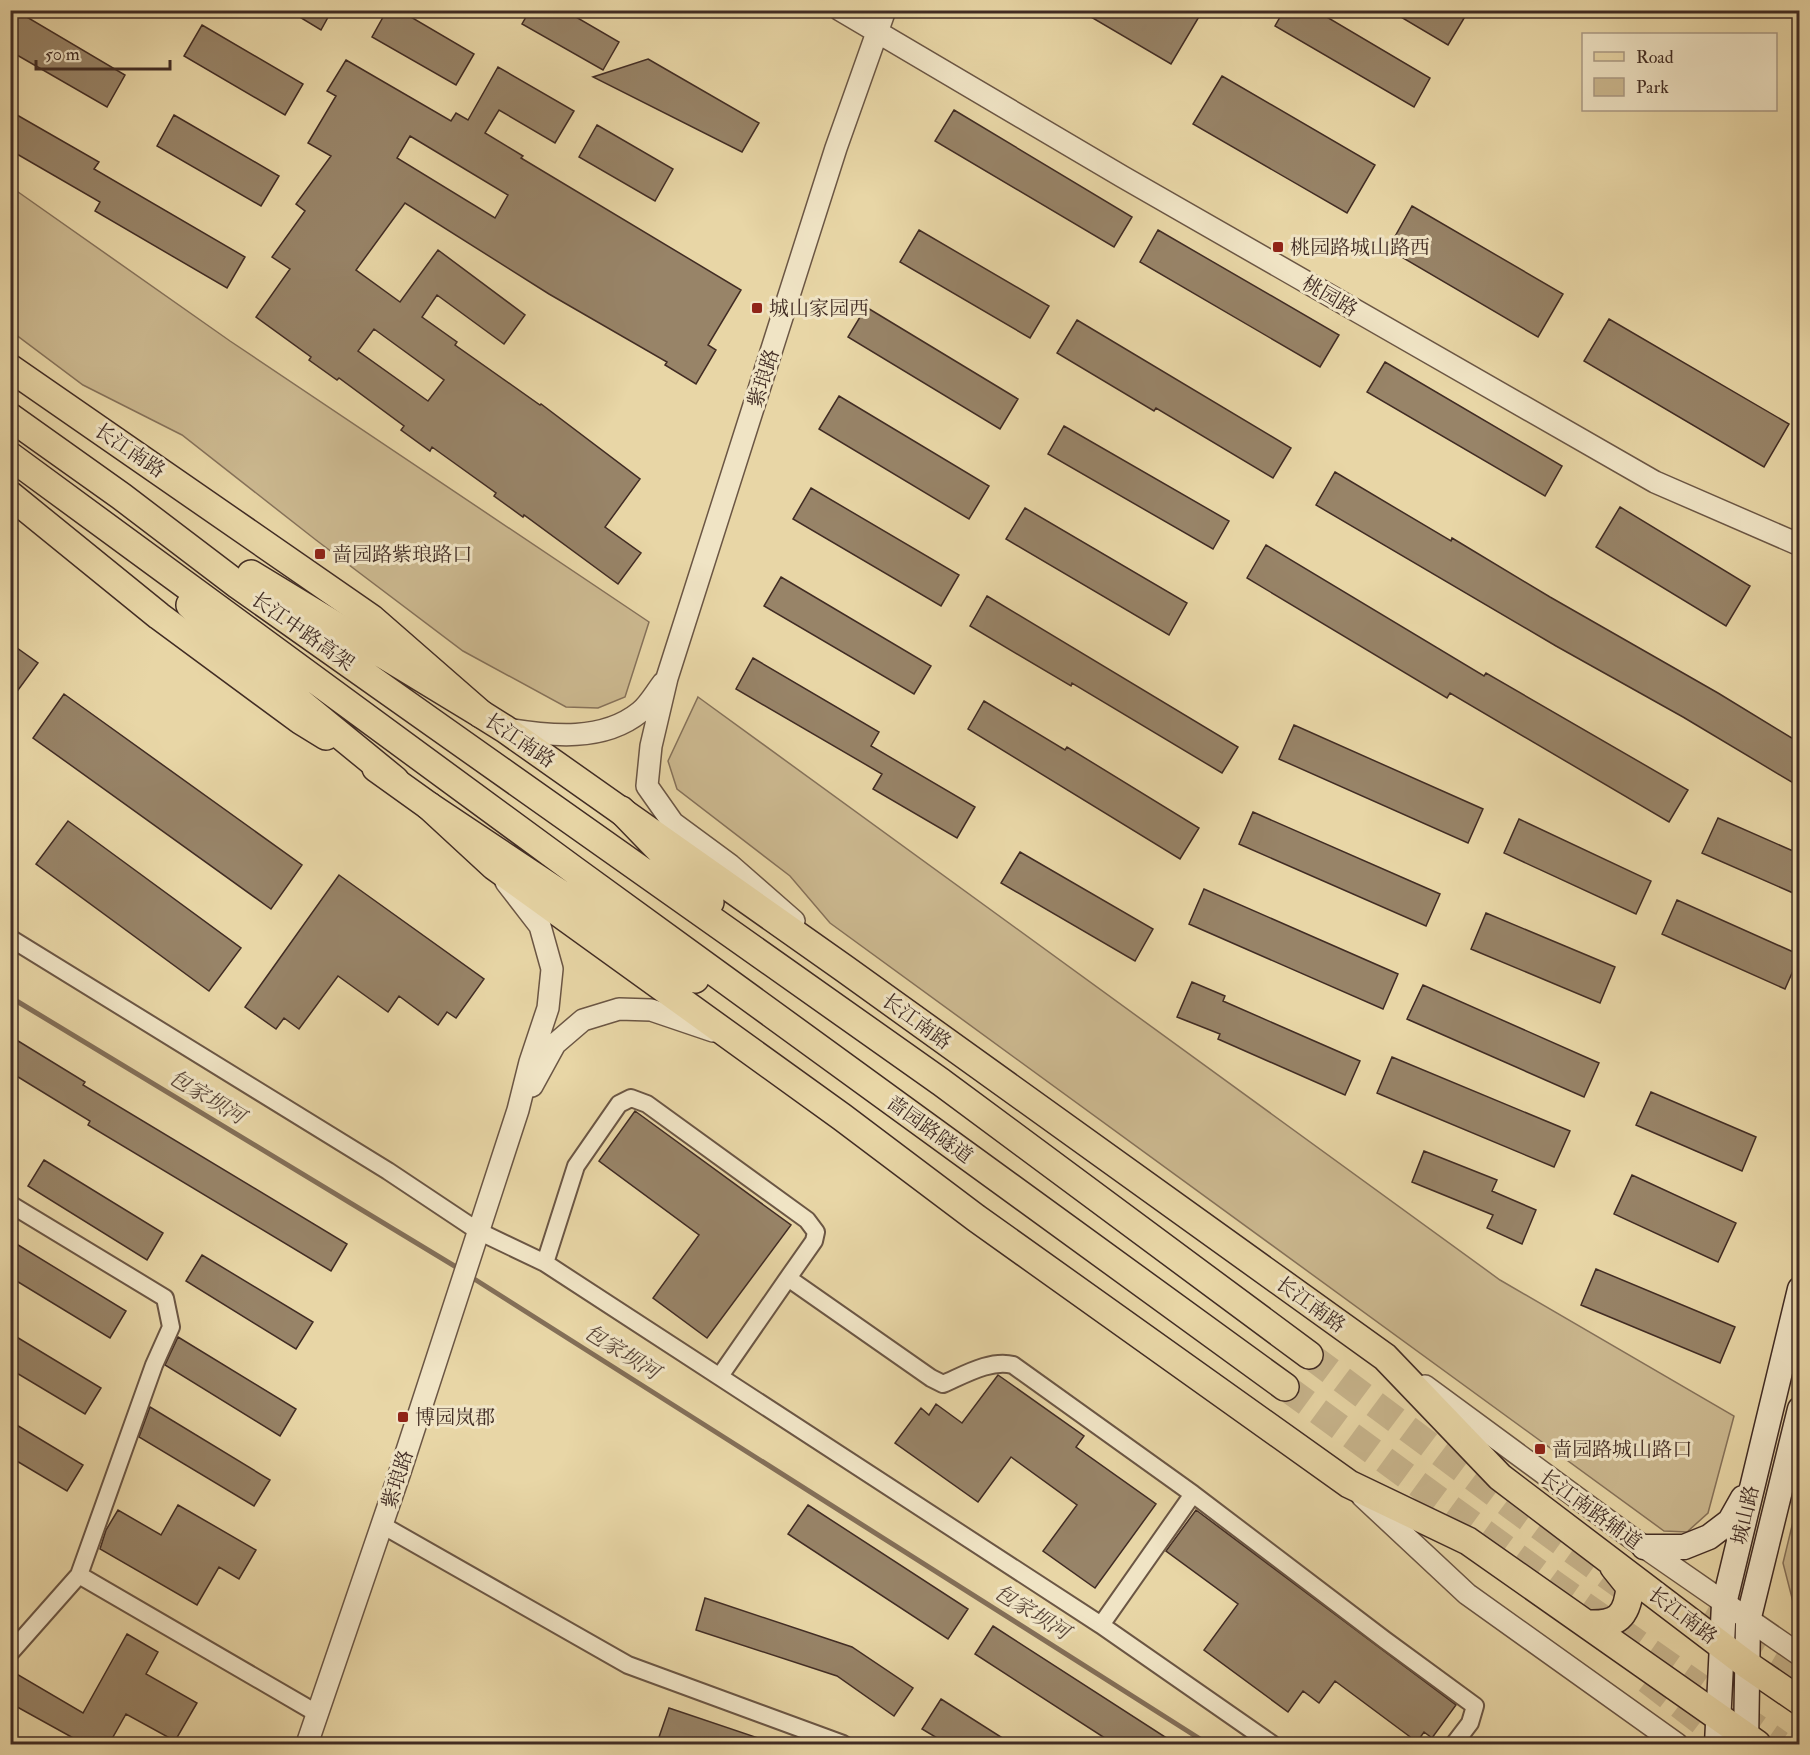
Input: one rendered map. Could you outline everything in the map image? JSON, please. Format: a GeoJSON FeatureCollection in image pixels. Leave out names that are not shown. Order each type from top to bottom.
{"type":"FeatureCollection","features":[{"type":"Feature","properties":{"kind":"main road","name":"长江南路"},"geometry":{"type":"LineString","coordinates":[[10,368],[306,571],[371,618],[481,714],[506,729],[845,969],[1385,1357],[1500,1477],[1746,1664],[1800,1701]]}},
{"type":"Feature","properties":{"kind":"main road","name":"长江中路高架"},"geometry":{"type":"LineString","coordinates":[[10,417],[121,496],[238,585],[941,1082]]}},
{"type":"Feature","properties":{"kind":"main road","name":"长江中路高架"},"geometry":{"type":"LineString","coordinates":[[10,456],[574,870]]}},
{"type":"Feature","properties":{"kind":"main road"},"geometry":{"type":"LineString","coordinates":[[10,495],[159,616],[300,720],[395,780]]}},
{"type":"Feature","properties":{"kind":"main road"},"geometry":{"type":"LineString","coordinates":[[121,496],[481,714]]}},
{"type":"Feature","properties":{"kind":"main road"},"geometry":{"type":"LineString","coordinates":[[108,528],[236,650],[429,806],[570,900],[713,990],[990,1191],[1133,1277]]}},
{"type":"Feature","properties":{"kind":"main road"},"geometry":{"type":"LineString","coordinates":[[429,806],[494,866],[976,1218],[1349,1484],[1468,1541],[1718,1716],[1749,1742]]}},
{"type":"Feature","properties":{"kind":"main road"},"geometry":{"type":"LineString","coordinates":[[621,810],[711,903],[941,1082],[1309,1355]]}},
{"type":"Feature","properties":{"kind":"main road","name":"啬园路隧道"},"geometry":{"type":"LineString","coordinates":[[574,870],[1285,1387]]}},
{"type":"Feature","properties":{"kind":"main road","name":"城山路"},"geometry":{"type":"LineString","coordinates":[[1717,1744],[1724,1604],[1800,1289]]}},
{"type":"Feature","properties":{"kind":"main road","name":"城山路"},"geometry":{"type":"LineString","coordinates":[[1749,1742],[1746,1664],[1748,1621],[1800,1409]]}},
{"type":"Feature","properties":{"kind":"main road"},"geometry":{"type":"LineString","coordinates":[[1644,1547],[1684,1547],[1709,1537],[1730,1521],[1754,1481]]}},
{"type":"Feature","properties":{"kind":"main road"},"geometry":{"type":"LineString","coordinates":[[1588,1624],[1605,1625],[1617,1619],[1628,1606],[1630,1587],[1606,1558]]}},
{"type":"Feature","properties":{"kind":"street","name":"桃园路"},"geometry":{"type":"LineString","coordinates":[[840,10],[1655,482],[1800,545]]}},
{"type":"Feature","properties":{"kind":"street","name":"紫琅路"},"geometry":{"type":"LineString","coordinates":[[845,969],[730,865],[673,823],[647,786],[651,746],[667,678],[836,148],[885,10]]}},
{"type":"Feature","properties":{"kind":"street"},"geometry":{"type":"LineString","coordinates":[[506,729],[539,734],[580,734],[614,728],[641,711],[667,678]]}},
{"type":"Feature","properties":{"kind":"street"},"geometry":{"type":"LineString","coordinates":[[494,866],[540,926],[552,969],[548,1008],[530,1062],[518,1110]]}},
{"type":"Feature","properties":{"kind":"street"},"geometry":{"type":"LineString","coordinates":[[10,938],[388,1170],[478,1231],[545,1263],[1101,1625],[1272,1744]]}},
{"type":"Feature","properties":{"kind":"street"},"geometry":{"type":"LineString","coordinates":[[518,1110],[555,1044],[583,1020],[619,1009],[651,1010],[731,1037]]}},
{"type":"Feature","properties":{"kind":"street"},"geometry":{"type":"LineString","coordinates":[[545,1263],[576,1166],[619,1104],[631,1098],[647,1104],[807,1220],[816,1232],[814,1241],[720,1376]]}},
{"type":"Feature","properties":{"kind":"street","name":"紫琅路"},"geometry":{"type":"LineString","coordinates":[[307,1744],[382,1525],[518,1110]]}},
{"type":"Feature","properties":{"kind":"street"},"geometry":{"type":"LineString","coordinates":[[10,1204],[165,1298],[171,1327],[154,1365],[79,1575],[10,1653]]}},
{"type":"Feature","properties":{"kind":"street"},"geometry":{"type":"LineString","coordinates":[[788,1278],[931,1378],[944,1384],[976,1370],[1004,1363],[1014,1365],[1193,1494],[1475,1706],[1470,1723],[1454,1744]]}},
{"type":"Feature","properties":{"kind":"street","name":"长江南路辅道"},"geometry":{"type":"LineString","coordinates":[[1385,1357],[1644,1547],[1800,1655]]}},
{"type":"Feature","properties":{"kind":"street"},"geometry":{"type":"LineString","coordinates":[[1349,1484],[1467,1593],[1677,1744]]}},
{"type":"Feature","properties":{"kind":"street"},"geometry":{"type":"LineString","coordinates":[[1101,1625],[1193,1494]]}},
{"type":"Feature","properties":{"kind":"street"},"geometry":{"type":"LineString","coordinates":[[382,1525],[628,1665],[843,1744]]}},
{"type":"Feature","properties":{"kind":"street"},"geometry":{"type":"LineString","coordinates":[[79,1575],[318,1714]]}},
{"type":"Feature","properties":{"kind":"green space"},"geometry":{"type":"Polygon","coordinates":[[[11,187],[230,341],[649,622],[625,697],[598,708],[566,707],[463,651],[182,435],[83,385],[11,331],[11,187]]]}},
{"type":"Feature","properties":{"kind":"green space"},"geometry":{"type":"Polygon","coordinates":[[[698,697],[1500,1280],[1734,1416],[1708,1513],[1687,1532],[1664,1531],[830,923],[790,876],[677,789],[668,761],[698,697]]]}},
{"type":"Feature","properties":{"kind":"green space"},"geometry":{"type":"Polygon","coordinates":[[[1799,1497],[1799,1609],[1793,1602],[1783,1563],[1799,1497]]]}},
{"type":"Feature","properties":{"kind":"building"},"geometry":{"type":"Polygon","coordinates":[[[10,10],[15,10],[125,75],[107,107],[10,51],[10,10]]]}},
{"type":"Feature","properties":{"kind":"building"},"geometry":{"type":"Polygon","coordinates":[[[288,10],[332,10],[321,30],[288,10]]]}},
{"type":"Feature","properties":{"kind":"building"},"geometry":{"type":"Polygon","coordinates":[[[387,10],[399,10],[474,54],[456,85],[372,37],[387,10]]]}},
{"type":"Feature","properties":{"kind":"building"},"geometry":{"type":"Polygon","coordinates":[[[530,10],[564,10],[619,42],[603,70],[522,24],[530,10]]]}},
{"type":"Feature","properties":{"kind":"building"},"geometry":{"type":"Polygon","coordinates":[[[1079,10],[1203,10],[1171,64],[1079,10]]]}},
{"type":"Feature","properties":{"kind":"building"},"geometry":{"type":"Polygon","coordinates":[[[1284,10],[1315,10],[1430,78],[1414,107],[1275,26],[1284,10]]]}},
{"type":"Feature","properties":{"kind":"building"},"geometry":{"type":"Polygon","coordinates":[[[1389,10],[1469,10],[1448,45],[1389,10]]]}},
{"type":"Feature","properties":{"kind":"building"},"geometry":{"type":"Polygon","coordinates":[[[202,25],[303,84],[285,115],[184,56],[202,25]]]}},
{"type":"Feature","properties":{"kind":"building"},"geometry":{"type":"Polygon","coordinates":[[[648,59],[759,123],[742,152],[593,77],[648,59]]]}},
{"type":"Feature","properties":{"kind":"building"},"geometry":{"type":"Polygon","coordinates":[[[346,60],[451,121],[456,113],[468,120],[498,67],[574,111],[555,143],[499,110],[485,133],[523,156],[521,158],[741,290],[708,345],[716,350],[696,384],[665,365],[667,362],[549,294],[405,203],[356,270],[400,302],[438,250],[525,315],[504,344],[437,295],[422,317],[457,342],[455,345],[541,404],[640,479],[605,527],[641,553],[618,584],[524,515],[523,517],[494,496],[496,493],[432,447],[430,451],[401,430],[404,426],[339,378],[337,380],[309,360],[311,357],[256,317],[290,269],[272,257],[305,211],[296,204],[331,156],[308,143],[336,96],[327,91],[346,60]],[[410,136],[397,158],[495,218],[508,195],[410,136]],[[374,329],[358,351],[428,401],[444,380],[374,329]]]}},
{"type":"Feature","properties":{"kind":"building"},"geometry":{"type":"Polygon","coordinates":[[[1222,76],[1375,165],[1347,213],[1193,124],[1222,76]]]}},
{"type":"Feature","properties":{"kind":"building"},"geometry":{"type":"Polygon","coordinates":[[[954,110],[1132,217],[1114,247],[935,141],[954,110]]]}},
{"type":"Feature","properties":{"kind":"building"},"geometry":{"type":"Polygon","coordinates":[[[10,111],[99,162],[94,169],[245,257],[227,288],[95,211],[100,202],[10,150],[10,111]]]}},
{"type":"Feature","properties":{"kind":"building"},"geometry":{"type":"Polygon","coordinates":[[[174,115],[279,176],[261,206],[157,146],[174,115]]]}},
{"type":"Feature","properties":{"kind":"building"},"geometry":{"type":"Polygon","coordinates":[[[597,125],[673,169],[655,201],[579,157],[597,125]]]}},
{"type":"Feature","properties":{"kind":"building"},"geometry":{"type":"Polygon","coordinates":[[[1412,206],[1563,294],[1538,337],[1388,249],[1412,206]]]}},
{"type":"Feature","properties":{"kind":"building"},"geometry":{"type":"Polygon","coordinates":[[[919,230],[1049,306],[1030,338],[900,262],[919,230]]]}},
{"type":"Feature","properties":{"kind":"building"},"geometry":{"type":"Polygon","coordinates":[[[1158,230],[1339,335],[1320,367],[1140,262],[1158,230]]]}},
{"type":"Feature","properties":{"kind":"building"},"geometry":{"type":"Polygon","coordinates":[[[866,307],[1018,399],[1000,429],[848,337],[866,307]]]}},
{"type":"Feature","properties":{"kind":"building"},"geometry":{"type":"Polygon","coordinates":[[[1609,319],[1789,424],[1764,467],[1584,361],[1609,319]]]}},
{"type":"Feature","properties":{"kind":"building"},"geometry":{"type":"Polygon","coordinates":[[[1077,320],[1291,448],[1273,478],[1156,408],[1154,411],[1057,353],[1077,320]]]}},
{"type":"Feature","properties":{"kind":"building"},"geometry":{"type":"Polygon","coordinates":[[[1385,362],[1562,466],[1545,496],[1367,392],[1385,362]]]}},
{"type":"Feature","properties":{"kind":"building"},"geometry":{"type":"Polygon","coordinates":[[[839,396],[989,486],[969,519],[819,429],[839,396]]]}},
{"type":"Feature","properties":{"kind":"building"},"geometry":{"type":"Polygon","coordinates":[[[1064,426],[1229,521],[1213,549],[1048,454],[1064,426]]]}},
{"type":"Feature","properties":{"kind":"building"},"geometry":{"type":"Polygon","coordinates":[[[1335,472],[1718,693],[1800,743],[1800,787],[1316,505],[1335,472]]]}},
{"type":"Feature","properties":{"kind":"building"},"geometry":{"type":"Polygon","coordinates":[[[811,488],[959,575],[941,606],[793,519],[811,488]]]}},
{"type":"Feature","properties":{"kind":"building"},"geometry":{"type":"Polygon","coordinates":[[[1620,507],[1750,586],[1726,626],[1596,547],[1620,507]]]}},
{"type":"Feature","properties":{"kind":"building"},"geometry":{"type":"Polygon","coordinates":[[[1025,508],[1187,603],[1169,635],[1006,539],[1025,508]]]}},
{"type":"Feature","properties":{"kind":"building"},"geometry":{"type":"Polygon","coordinates":[[[1266,545],[1484,676],[1486,673],[1688,790],[1669,822],[1450,693],[1447,698],[1247,578],[1266,545]]]}},
{"type":"Feature","properties":{"kind":"building"},"geometry":{"type":"Polygon","coordinates":[[[781,577],[931,666],[914,694],[764,606],[781,577]]]}},
{"type":"Feature","properties":{"kind":"building"},"geometry":{"type":"Polygon","coordinates":[[[987,596],[1238,747],[1222,773],[1072,683],[1071,686],[970,626],[987,596]]]}},
{"type":"Feature","properties":{"kind":"building"},"geometry":{"type":"Polygon","coordinates":[[[10,643],[38,663],[10,701],[10,643]]]}},
{"type":"Feature","properties":{"kind":"building"},"geometry":{"type":"Polygon","coordinates":[[[753,658],[879,732],[871,746],[975,807],[957,838],[873,789],[882,774],[736,689],[753,658]]]}},
{"type":"Feature","properties":{"kind":"building"},"geometry":{"type":"Polygon","coordinates":[[[64,694],[302,865],[271,909],[33,738],[64,694]]]}},
{"type":"Feature","properties":{"kind":"building"},"geometry":{"type":"Polygon","coordinates":[[[984,701],[1065,750],[1067,747],[1199,828],[1180,859],[968,729],[984,701]]]}},
{"type":"Feature","properties":{"kind":"building"},"geometry":{"type":"Polygon","coordinates":[[[1294,725],[1483,809],[1468,843],[1279,759],[1294,725]]]}},
{"type":"Feature","properties":{"kind":"building"},"geometry":{"type":"Polygon","coordinates":[[[1253,812],[1440,894],[1426,926],[1239,844],[1253,812]]]}},
{"type":"Feature","properties":{"kind":"building"},"geometry":{"type":"Polygon","coordinates":[[[1718,818],[1800,854],[1800,896],[1702,853],[1718,818]]]}},
{"type":"Feature","properties":{"kind":"building"},"geometry":{"type":"Polygon","coordinates":[[[1519,819],[1651,881],[1636,914],[1504,853],[1519,819]]]}},
{"type":"Feature","properties":{"kind":"building"},"geometry":{"type":"Polygon","coordinates":[[[68,821],[241,948],[209,991],[36,864],[68,821]]]}},
{"type":"Feature","properties":{"kind":"building"},"geometry":{"type":"Polygon","coordinates":[[[1020,852],[1153,929],[1135,961],[1001,883],[1020,852]]]}},
{"type":"Feature","properties":{"kind":"building"},"geometry":{"type":"Polygon","coordinates":[[[339,875],[484,979],[456,1018],[447,1012],[438,1025],[399,996],[388,1012],[338,976],[299,1029],[284,1018],[276,1029],[245,1007],[339,875]]]}},
{"type":"Feature","properties":{"kind":"building"},"geometry":{"type":"Polygon","coordinates":[[[1204,889],[1398,974],[1383,1009],[1189,924],[1204,889]]]}},
{"type":"Feature","properties":{"kind":"building"},"geometry":{"type":"Polygon","coordinates":[[[1677,900],[1800,955],[1785,989],[1662,934],[1677,900]]]}},
{"type":"Feature","properties":{"kind":"building"},"geometry":{"type":"Polygon","coordinates":[[[1486,913],[1615,967],[1600,1003],[1471,949],[1486,913]]]}},
{"type":"Feature","properties":{"kind":"building"},"geometry":{"type":"Polygon","coordinates":[[[1192,982],[1225,996],[1223,1001],[1360,1061],[1345,1095],[1218,1039],[1220,1034],[1177,1017],[1192,982]]]}},
{"type":"Feature","properties":{"kind":"building"},"geometry":{"type":"Polygon","coordinates":[[[1423,985],[1599,1063],[1584,1097],[1407,1019],[1423,985]]]}},
{"type":"Feature","properties":{"kind":"building"},"geometry":{"type":"Polygon","coordinates":[[[10,1036],[85,1082],[83,1085],[347,1244],[331,1271],[88,1125],[90,1121],[10,1072],[10,1036]]]}},
{"type":"Feature","properties":{"kind":"building"},"geometry":{"type":"Polygon","coordinates":[[[1392,1057],[1570,1131],[1554,1167],[1377,1093],[1392,1057]]]}},
{"type":"Feature","properties":{"kind":"building"},"geometry":{"type":"Polygon","coordinates":[[[1651,1092],[1756,1137],[1742,1171],[1636,1125],[1651,1092]]]}},
{"type":"Feature","properties":{"kind":"building"},"geometry":{"type":"Polygon","coordinates":[[[635,1111],[791,1225],[707,1338],[653,1298],[699,1235],[599,1161],[635,1111]]]}},
{"type":"Feature","properties":{"kind":"building"},"geometry":{"type":"Polygon","coordinates":[[[1424,1151],[1497,1180],[1492,1191],[1536,1210],[1522,1244],[1487,1228],[1493,1215],[1412,1182],[1424,1151]]]}},
{"type":"Feature","properties":{"kind":"building"},"geometry":{"type":"Polygon","coordinates":[[[44,1160],[163,1233],[147,1260],[28,1186],[44,1160]]]}},
{"type":"Feature","properties":{"kind":"building"},"geometry":{"type":"Polygon","coordinates":[[[1632,1175],[1736,1223],[1718,1262],[1614,1214],[1632,1175]]]}},
{"type":"Feature","properties":{"kind":"building"},"geometry":{"type":"Polygon","coordinates":[[[10,1240],[126,1311],[110,1338],[10,1277],[10,1240]]]}},
{"type":"Feature","properties":{"kind":"building"},"geometry":{"type":"Polygon","coordinates":[[[202,1255],[313,1322],[296,1349],[186,1281],[202,1255]]]}},
{"type":"Feature","properties":{"kind":"building"},"geometry":{"type":"Polygon","coordinates":[[[1596,1269],[1735,1327],[1720,1363],[1581,1305],[1596,1269]]]}},
{"type":"Feature","properties":{"kind":"building"},"geometry":{"type":"Polygon","coordinates":[[[10,1333],[101,1388],[85,1414],[10,1369],[10,1333]]]}},
{"type":"Feature","properties":{"kind":"building"},"geometry":{"type":"Polygon","coordinates":[[[178,1337],[296,1409],[280,1436],[165,1365],[178,1337]]]}},
{"type":"Feature","properties":{"kind":"building"},"geometry":{"type":"Polygon","coordinates":[[[998,1375],[1084,1436],[1076,1447],[1156,1504],[1095,1588],[1043,1551],[1077,1505],[1011,1457],[978,1502],[895,1443],[921,1408],[929,1415],[936,1404],[962,1423],[998,1375]]]}},
{"type":"Feature","properties":{"kind":"building"},"geometry":{"type":"Polygon","coordinates":[[[150,1407],[270,1480],[254,1506],[139,1437],[150,1407]]]}},
{"type":"Feature","properties":{"kind":"building"},"geometry":{"type":"Polygon","coordinates":[[[10,1421],[83,1465],[67,1491],[10,1457],[10,1421]]]}},
{"type":"Feature","properties":{"kind":"building"},"geometry":{"type":"Polygon","coordinates":[[[178,1505],[256,1550],[239,1579],[219,1567],[197,1605],[100,1549],[106,1530],[118,1510],[161,1535],[178,1505]]]}},
{"type":"Feature","properties":{"kind":"building"},"geometry":{"type":"Polygon","coordinates":[[[808,1505],[968,1609],[948,1639],[788,1534],[808,1505]]]}},
{"type":"Feature","properties":{"kind":"building"},"geometry":{"type":"Polygon","coordinates":[[[1196,1510],[1456,1705],[1432,1738],[1424,1732],[1417,1742],[1335,1681],[1319,1703],[1303,1691],[1288,1712],[1204,1650],[1238,1604],[1166,1551],[1196,1510]]]}},
{"type":"Feature","properties":{"kind":"building"},"geometry":{"type":"Polygon","coordinates":[[[705,1598],[852,1647],[913,1688],[894,1716],[837,1676],[696,1630],[705,1598]]]}},
{"type":"Feature","properties":{"kind":"building"},"geometry":{"type":"Polygon","coordinates":[[[993,1626],[1176,1744],[1114,1744],[975,1654],[993,1626]]]}},
{"type":"Feature","properties":{"kind":"building"},"geometry":{"type":"Polygon","coordinates":[[[127,1634],[158,1652],[146,1674],[197,1703],[175,1741],[126,1714],[109,1744],[84,1744],[10,1703],[10,1670],[83,1713],[127,1634]]]}},
{"type":"Feature","properties":{"kind":"building"},"geometry":{"type":"Polygon","coordinates":[[[941,1699],[1012,1744],[947,1744],[922,1729],[941,1699]]]}},
{"type":"Feature","properties":{"kind":"building"},"geometry":{"type":"Polygon","coordinates":[[[669,1708],[770,1742],[769,1744],[671,1744],[658,1740],[669,1708]]]}},
{"type":"Feature","properties":{"kind":"waterway","name":"包家坝河"},"geometry":{"type":"LineString","coordinates":[[10,997],[461,1270]]}},
{"type":"Feature","properties":{"kind":"waterway","name":"包家坝河"},"geometry":{"type":"LineString","coordinates":[[468,1275],[1208,1744]]}},
{"type":"Feature","properties":{"kind":"tunnel"},"geometry":{"type":"LineString","coordinates":[[1309,1355],[1631,1593]]}},
{"type":"Feature","properties":{"kind":"tunnel"},"geometry":{"type":"LineString","coordinates":[[1285,1387],[1557,1586],[1700,1687]]}},
{"type":"Feature","properties":{"kind":"tunnel"},"geometry":{"type":"LineString","coordinates":[[1703,1617],[1800,1674]]}},
{"type":"Feature","properties":{"kind":"tunnel"},"geometry":{"type":"LineString","coordinates":[[1647,1680],[1730,1744]]}},
{"type":"Feature","properties":{"kind":"tunnel"},"geometry":{"type":"LineString","coordinates":[[1736,1713],[1780,1744]]}},
{"type":"Feature","properties":{"kind":"place","name":"桃园路城山路西"},"geometry":{"type":"Point","coordinates":[1278,247]}},
{"type":"Feature","properties":{"kind":"place","name":"城山家园西"},"geometry":{"type":"Point","coordinates":[757,308]}},
{"type":"Feature","properties":{"kind":"place","name":"啬园路紫琅路口"},"geometry":{"type":"Point","coordinates":[320,554]}},
{"type":"Feature","properties":{"kind":"place","name":"博园岚郡"},"geometry":{"type":"Point","coordinates":[403,1417]}},
{"type":"Feature","properties":{"kind":"place","name":"啬园路城山路口"},"geometry":{"type":"Point","coordinates":[1540,1449]}}]}
